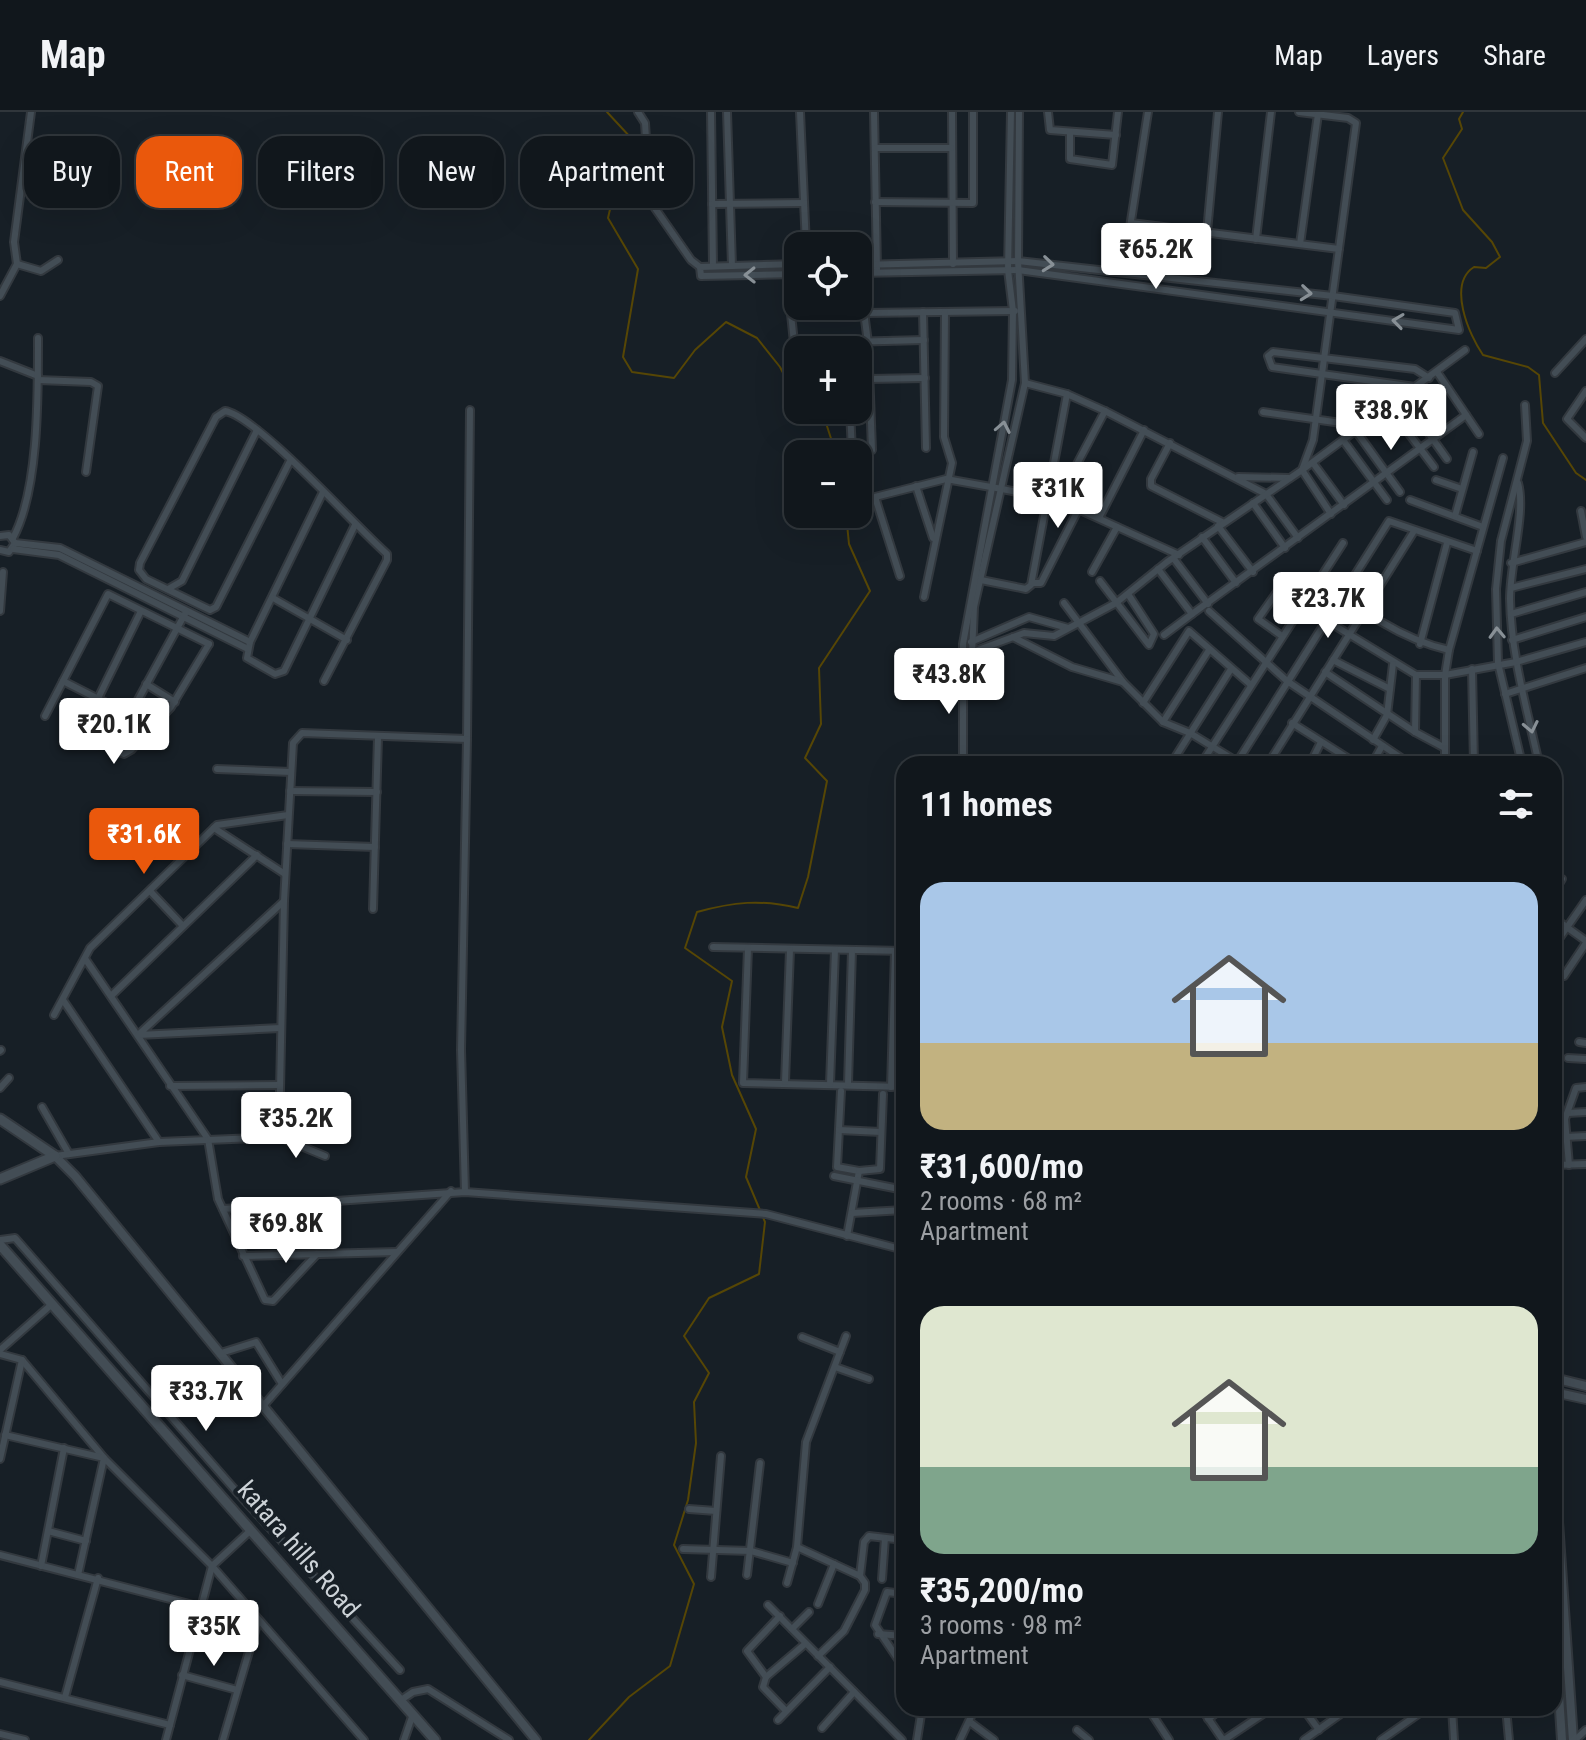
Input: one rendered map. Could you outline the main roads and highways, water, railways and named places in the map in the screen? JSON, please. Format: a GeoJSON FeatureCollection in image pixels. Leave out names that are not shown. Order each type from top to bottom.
{"type":"FeatureCollection","features":[{"type":"Feature","properties":{"kind":"main road"},"geometry":{"type":"LineString","coordinates":[[0,1119],[55,1156],[0,1179]]}},
{"type":"Feature","properties":{"kind":"main road","name":"katara hills Road"},"geometry":{"type":"LineString","coordinates":[[0,1243],[51,1305],[226,1498],[435,1740]]}},
{"type":"Feature","properties":{"kind":"waterway"},"geometry":{"type":"LineString","coordinates":[[607,112],[632,139],[618,174],[608,218],[638,269],[623,357],[632,372],[674,378],[695,350],[726,322],[757,338],[784,375]]}},
{"type":"Feature","properties":{"kind":"waterway"},"geometry":{"type":"LineString","coordinates":[[1463,112],[1459,119],[1462,129],[1443,158],[1463,210],[1492,242],[1500,257],[1486,268],[1474,267],[1466,275],[1461,297],[1467,323],[1483,355],[1528,367],[1539,375],[1543,423],[1576,473],[1586,480]]}},
{"type":"Feature","properties":{"kind":"waterway"},"geometry":{"type":"LineString","coordinates":[[826,424],[831,440]]}},
{"type":"Feature","properties":{"kind":"waterway"},"geometry":{"type":"LineString","coordinates":[[589,1740],[629,1697],[670,1666],[694,1584],[674,1545],[688,1500],[696,1443],[694,1402],[709,1373],[684,1336],[709,1298],[759,1274],[765,1222],[746,1177],[756,1129],[732,1075],[722,1027],[732,981],[685,948],[697,912],[747,903],[772,903],[798,908],[808,877],[827,781],[805,758],[821,724],[819,668],[870,591],[849,544],[847,528]]}}]}
